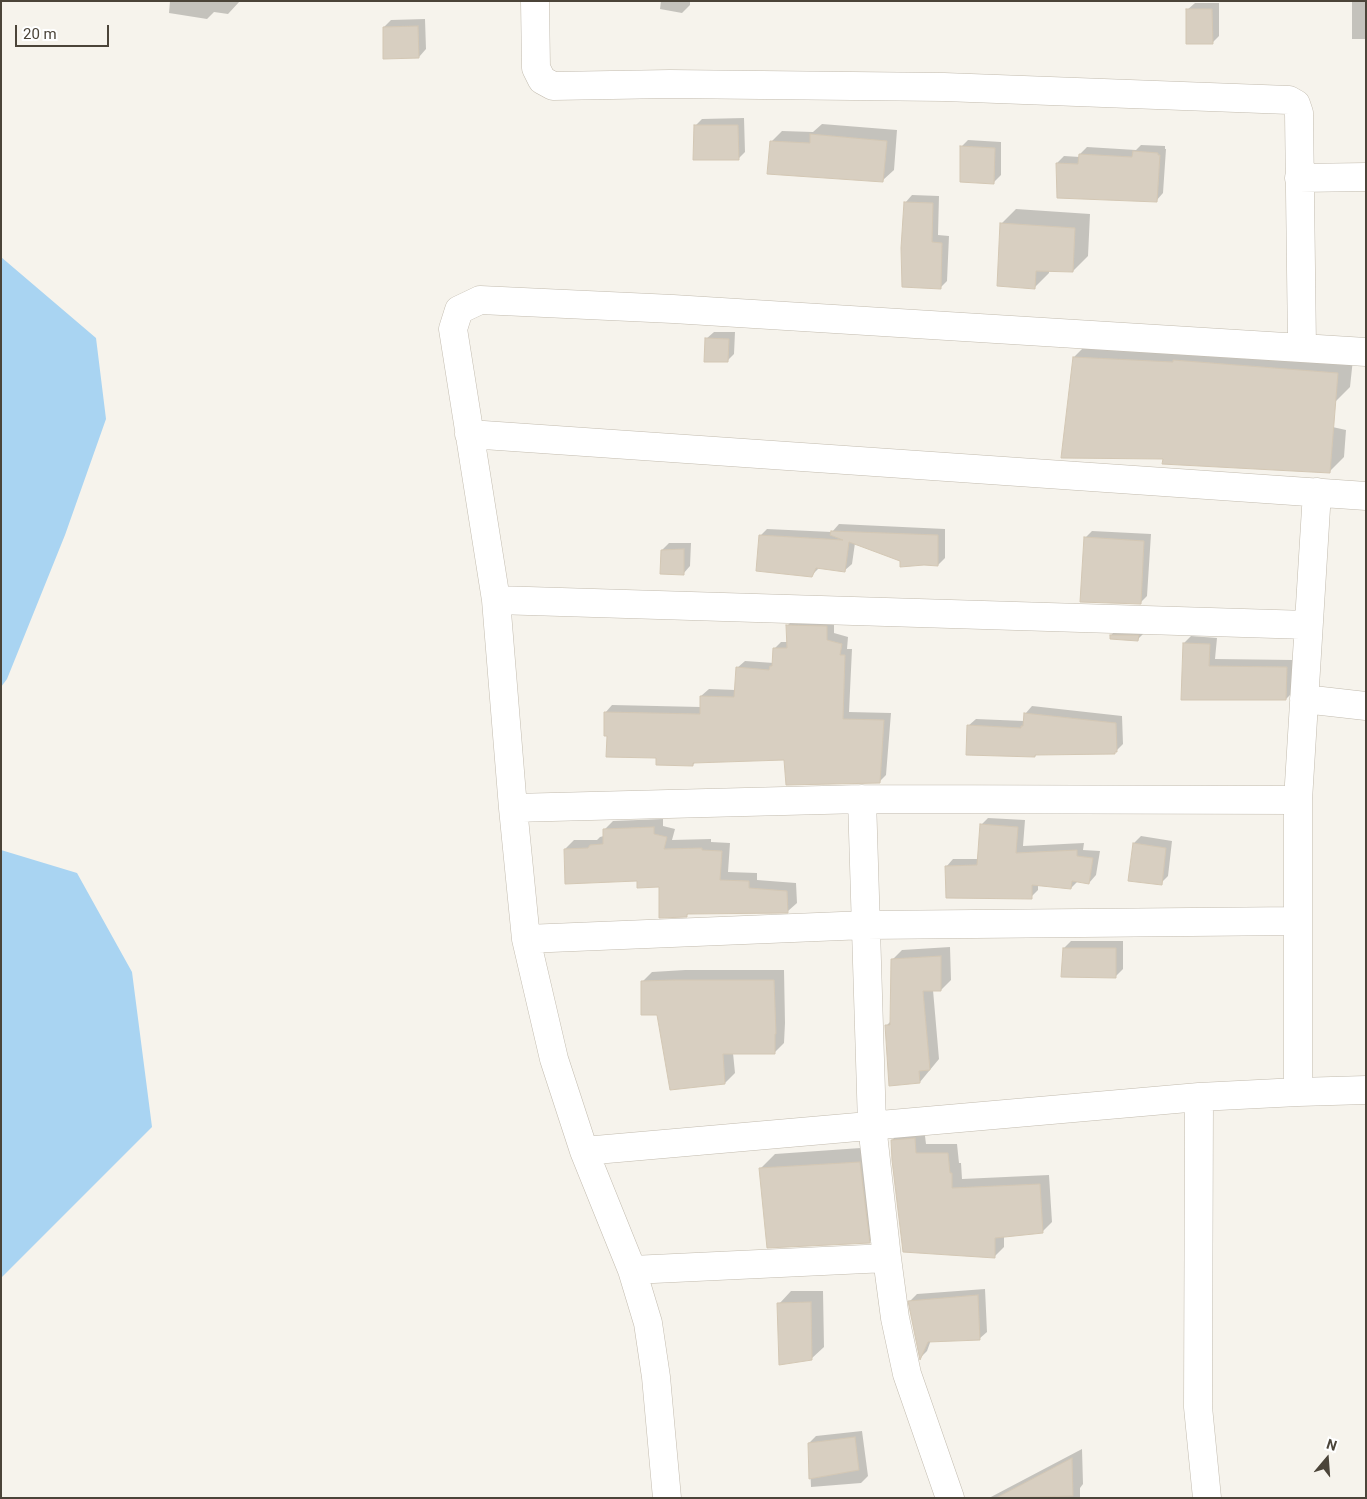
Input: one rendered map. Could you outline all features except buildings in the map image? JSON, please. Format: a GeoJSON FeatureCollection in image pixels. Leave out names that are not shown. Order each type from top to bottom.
{"type":"FeatureCollection","features":[{"type":"Feature","properties":{"kind":"street"},"geometry":{"type":"LineString","coordinates":[[535,1],[536,68],[542,80],[553,86],[670,84],[944,87],[1289,100],[1296,104],[1299,113],[1302,347]]}},
{"type":"Feature","properties":{"kind":"street"},"geometry":{"type":"LineString","coordinates":[[1299,178],[1366,177]]}},
{"type":"Feature","properties":{"kind":"street"},"geometry":{"type":"LineString","coordinates":[[667,1498],[656,1378],[648,1323],[632,1270],[584,1151],[554,1059],[526,939],[496,600],[453,329],[459,310],[480,300],[682,310],[1366,352]]}},
{"type":"Feature","properties":{"kind":"street"},"geometry":{"type":"LineString","coordinates":[[469,434],[1366,496]]}},
{"type":"Feature","properties":{"kind":"street"},"geometry":{"type":"LineString","coordinates":[[1298,1092],[1298,800],[1317,492]]}},
{"type":"Feature","properties":{"kind":"street"},"geometry":{"type":"LineString","coordinates":[[496,600],[1308,625]]}},
{"type":"Feature","properties":{"kind":"street"},"geometry":{"type":"LineString","coordinates":[[1304,699],[1366,706]]}},
{"type":"Feature","properties":{"kind":"street"},"geometry":{"type":"LineString","coordinates":[[513,808],[862,799],[1298,800]]}},
{"type":"Feature","properties":{"kind":"street"},"geometry":{"type":"LineString","coordinates":[[862,799],[872,1125],[887,1258],[895,1318],[907,1374],[950,1498]]}},
{"type":"Feature","properties":{"kind":"street"},"geometry":{"type":"LineString","coordinates":[[526,939],[866,925],[1298,921]]}},
{"type":"Feature","properties":{"kind":"street"},"geometry":{"type":"LineString","coordinates":[[584,1151],[1199,1097],[1366,1090]]}},
{"type":"Feature","properties":{"kind":"street"},"geometry":{"type":"LineString","coordinates":[[1199,1097],[1198,1406],[1207,1498]]}},
{"type":"Feature","properties":{"kind":"street"},"geometry":{"type":"LineString","coordinates":[[632,1270],[887,1258]]}},
{"type":"Feature","properties":{"kind":"water"},"geometry":{"type":"Polygon","coordinates":[[[1,257],[96,338],[106,419],[65,535],[7,679],[1,687],[1,257]]]}},
{"type":"Feature","properties":{"kind":"water"},"geometry":{"type":"Polygon","coordinates":[[[1,850],[77,873],[132,972],[152,1127],[1,1278],[1,850]]]}}]}
